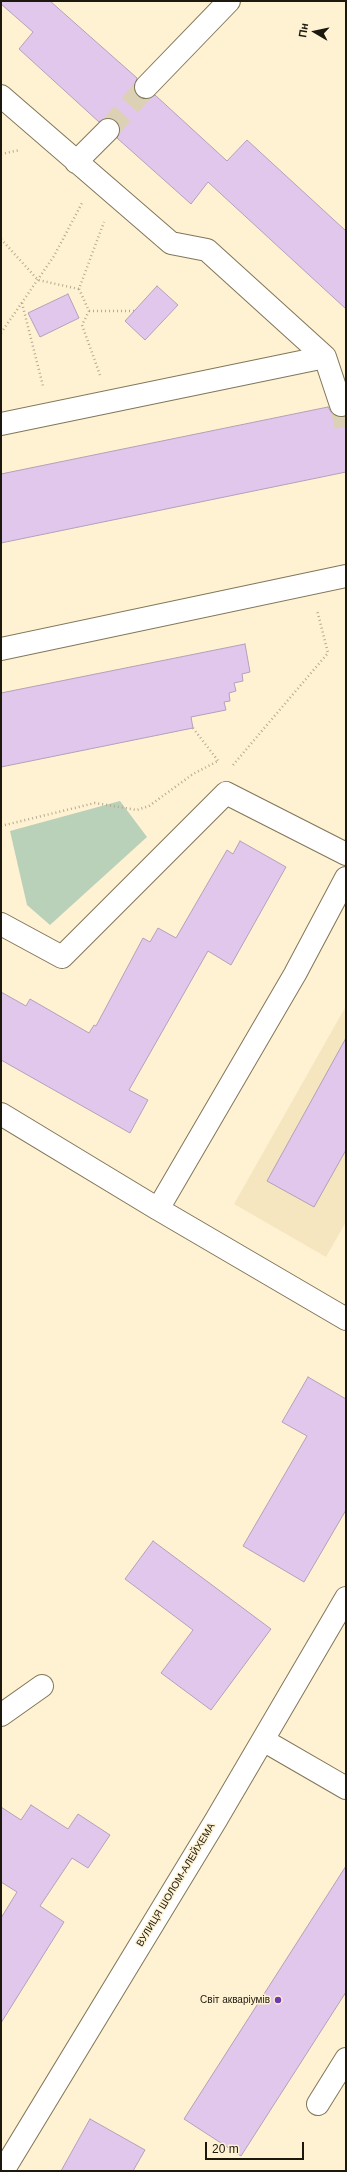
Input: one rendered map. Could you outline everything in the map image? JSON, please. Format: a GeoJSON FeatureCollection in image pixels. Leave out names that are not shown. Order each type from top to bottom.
{"type":"FeatureCollection","features":[{"type":"Feature","properties":{"kind":"street"},"geometry":{"type":"LineString","coordinates":[[146,87],[229,1]]}},
{"type":"Feature","properties":{"kind":"street"},"geometry":{"type":"LineString","coordinates":[[1,96],[171,243],[207,250],[325,357],[341,405]]}},
{"type":"Feature","properties":{"kind":"street"},"geometry":{"type":"LineString","coordinates":[[76,162],[108,130]]}},
{"type":"Feature","properties":{"kind":"street"},"geometry":{"type":"LineString","coordinates":[[1,424],[325,357]]}},
{"type":"Feature","properties":{"kind":"street"},"geometry":{"type":"LineString","coordinates":[[1,649],[346,576]]}},
{"type":"Feature","properties":{"kind":"street"},"geometry":{"type":"LineString","coordinates":[[1,924],[62,957],[226,782],[346,854]]}},
{"type":"Feature","properties":{"kind":"street"},"geometry":{"type":"LineString","coordinates":[[158,1209],[295,974],[346,878]]}},
{"type":"Feature","properties":{"kind":"street"},"geometry":{"type":"LineString","coordinates":[[1,1114],[158,1209],[346,1319]]}},
{"type":"Feature","properties":{"kind":"street","name":"ВУЛИЦЯ ШОЛОМ-АЛЕЙХЕМА"},"geometry":{"type":"LineString","coordinates":[[3,2171],[263,1740],[346,1598]]}},
{"type":"Feature","properties":{"kind":"street"},"geometry":{"type":"LineString","coordinates":[[1,1715],[42,1686]]}},
{"type":"Feature","properties":{"kind":"street"},"geometry":{"type":"LineString","coordinates":[[263,1740],[346,1788]]}},
{"type":"Feature","properties":{"kind":"street"},"geometry":{"type":"LineString","coordinates":[[318,2104],[346,2059]]}},
{"type":"Feature","properties":{"kind":"path"},"geometry":{"type":"LineString","coordinates":[[1,334],[54,256],[96,179]]}},
{"type":"Feature","properties":{"kind":"path"},"geometry":{"type":"LineString","coordinates":[[89,311],[79,289],[115,195]]}},
{"type":"Feature","properties":{"kind":"path"},"geometry":{"type":"LineString","coordinates":[[1,239],[38,280],[79,289]]}},
{"type":"Feature","properties":{"kind":"path"},"geometry":{"type":"LineString","coordinates":[[22,302],[50,414]]}},
{"type":"Feature","properties":{"kind":"path"},"geometry":{"type":"LineString","coordinates":[[89,311],[134,311]]}},
{"type":"Feature","properties":{"kind":"path"},"geometry":{"type":"LineString","coordinates":[[89,311],[82,325],[110,402]]}},
{"type":"Feature","properties":{"kind":"path"},"geometry":{"type":"LineString","coordinates":[[193,728],[218,762],[226,782],[328,654],[310,584]]}},
{"type":"Feature","properties":{"kind":"path"},"geometry":{"type":"LineString","coordinates":[[1,826],[95,803],[137,810],[149,806],[168,790],[193,774],[218,762]]}},
{"type":"Feature","properties":{"kind":"shaded area"},"geometry":{"type":"Polygon","coordinates":[[[346,1006],[346,1222],[326,1257],[234,1204],[346,1006]]]}},
{"type":"Feature","properties":{"kind":"green space"},"geometry":{"type":"Polygon","coordinates":[[[120,801],[147,837],[50,925],[27,905],[10,831],[120,801]]]}},
{"type":"Feature","properties":{"kind":"building"},"geometry":{"type":"Polygon","coordinates":[[[1,1],[50,1],[137,78],[134,90],[138,96],[149,99],[155,95],[227,161],[247,140],[346,231],[346,309],[208,182],[191,204],[117,138],[120,127],[117,121],[105,118],[99,122],[19,49],[33,32],[1,4],[1,1]]]}},
{"type":"Feature","properties":{"kind":"building"},"geometry":{"type":"Polygon","coordinates":[[[157,286],[178,305],[145,340],[125,321],[157,286]]]}},
{"type":"Feature","properties":{"kind":"building"},"geometry":{"type":"Polygon","coordinates":[[[68,294],[79,318],[40,337],[28,313],[68,294]]]}},
{"type":"Feature","properties":{"kind":"building"},"geometry":{"type":"Polygon","coordinates":[[[328,407],[333,415],[339,417],[346,416],[346,472],[1,543],[1,474],[328,407]]]}},
{"type":"Feature","properties":{"kind":"building"},"geometry":{"type":"Polygon","coordinates":[[[245,644],[250,672],[242,674],[243,681],[234,683],[236,691],[229,693],[230,701],[224,702],[226,710],[191,717],[193,728],[1,767],[1,693],[245,644]]]}},
{"type":"Feature","properties":{"kind":"building"},"geometry":{"type":"Polygon","coordinates":[[[240,841],[286,867],[231,965],[208,951],[129,1090],[148,1100],[130,1133],[1,1060],[1,992],[26,1006],[30,999],[89,1033],[94,1025],[96,1026],[143,938],[150,942],[158,928],[176,938],[227,850],[233,854],[240,841]]]}},
{"type":"Feature","properties":{"kind":"building"},"geometry":{"type":"Polygon","coordinates":[[[346,1038],[346,1150],[314,1207],[267,1181],[346,1038]]]}},
{"type":"Feature","properties":{"kind":"building"},"geometry":{"type":"Polygon","coordinates":[[[308,1377],[346,1399],[346,1510],[304,1582],[243,1546],[307,1436],[282,1422],[308,1377]]]}},
{"type":"Feature","properties":{"kind":"building"},"geometry":{"type":"Polygon","coordinates":[[[153,1541],[271,1629],[211,1710],[161,1673],[193,1630],[125,1579],[153,1541]]]}},
{"type":"Feature","properties":{"kind":"building"},"geometry":{"type":"Polygon","coordinates":[[[31,1805],[68,1829],[78,1814],[110,1835],[88,1868],[72,1858],[40,1906],[64,1922],[1,2023],[1,1918],[17,1892],[1,1882],[1,1807],[21,1820],[31,1805]]]}},
{"type":"Feature","properties":{"kind":"building"},"geometry":{"type":"Polygon","coordinates":[[[346,1866],[346,1992],[241,2156],[184,2119],[346,1866]]]}},
{"type":"Feature","properties":{"kind":"building"},"geometry":{"type":"Polygon","coordinates":[[[90,2119],[145,2150],[133,2171],[61,2171],[90,2119]]]}},
{"type":"Feature","properties":{"kind":"tunnel"},"geometry":{"type":"LineString","coordinates":[[108,130],[146,87]]}},
{"type":"Feature","properties":{"kind":"tunnel"},"geometry":{"type":"LineString","coordinates":[[341,405],[346,429]]}},
{"type":"Feature","properties":{"kind":"place","name":"Світ акваріумів"},"geometry":{"type":"Point","coordinates":[278,2000]}}]}
